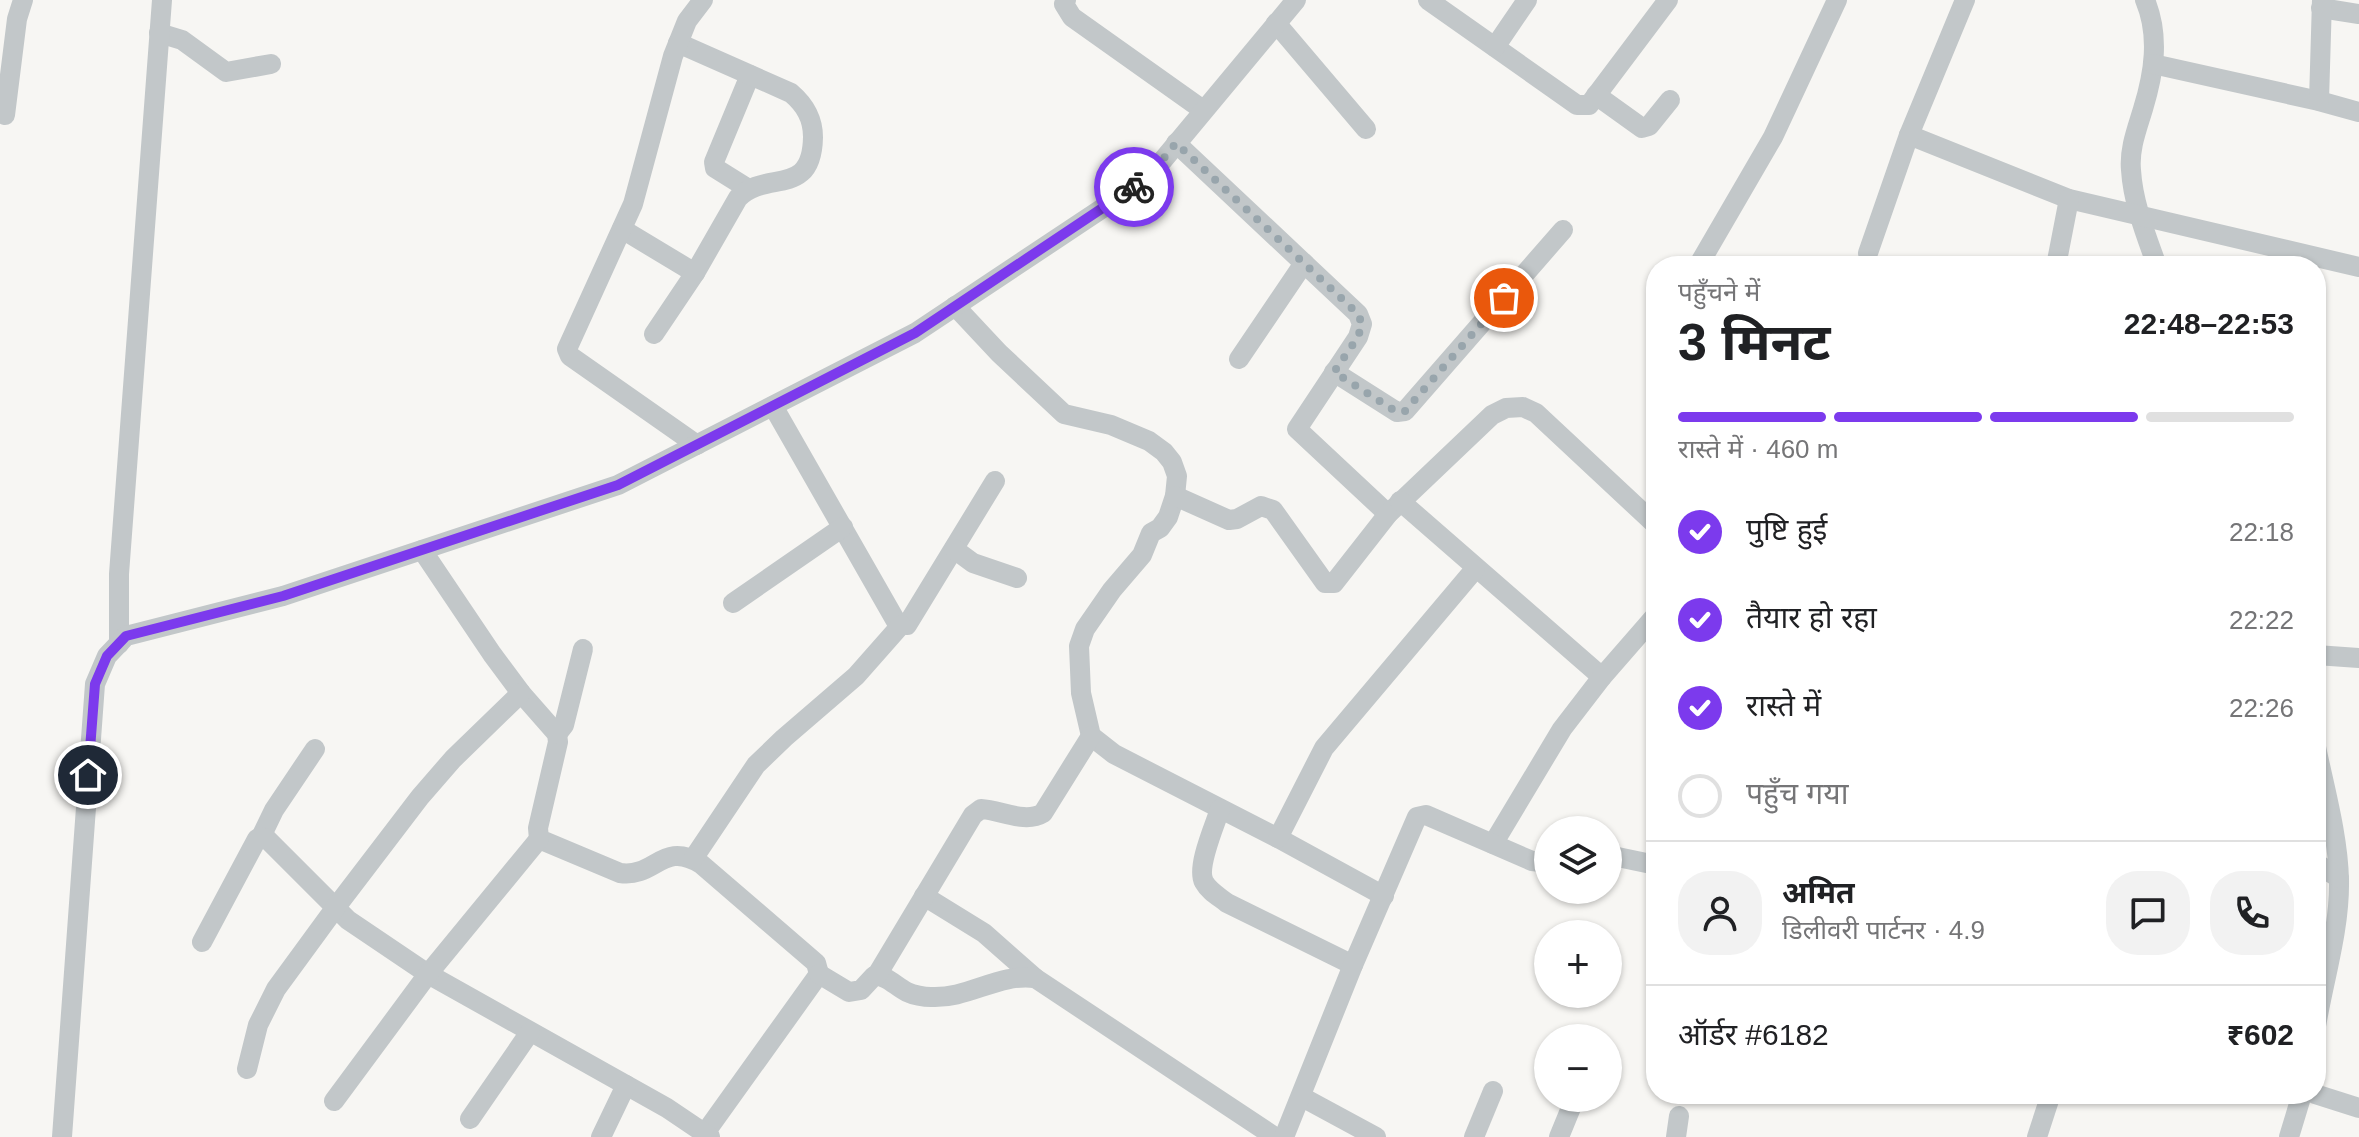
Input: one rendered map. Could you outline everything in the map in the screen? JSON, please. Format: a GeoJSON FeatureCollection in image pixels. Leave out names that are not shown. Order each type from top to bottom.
{"type":"FeatureCollection","features":[{"type":"Feature","properties":{"kind":"street"},"geometry":{"type":"LineString","coordinates":[[5,115],[17,19],[23,0]]}},
{"type":"Feature","properties":{"kind":"street"},"geometry":{"type":"LineString","coordinates":[[119,644],[119,574],[162,0]]}},
{"type":"Feature","properties":{"kind":"street"},"geometry":{"type":"LineString","coordinates":[[697,445],[568,353],[568,344],[641,183],[678,43],[687,21],[703,0]]}},
{"type":"Feature","properties":{"kind":"street"},"geometry":{"type":"LineString","coordinates":[[1066,0],[1064,4],[1072,17],[1203,110]]}},
{"type":"Feature","properties":{"kind":"street"},"geometry":{"type":"LineString","coordinates":[[62,1137],[95,684],[107,656],[126,636],[283,596],[618,485],[915,333],[1148,178],[1296,0]]}},
{"type":"Feature","properties":{"kind":"street"},"geometry":{"type":"LineString","coordinates":[[1428,0],[1577,105],[1589,105],[1668,0]]}},
{"type":"Feature","properties":{"kind":"street"},"geometry":{"type":"LineString","coordinates":[[1495,47],[1527,0]]}},
{"type":"Feature","properties":{"kind":"street"},"geometry":{"type":"LineString","coordinates":[[1704,256],[1773,137],[1837,0]]}},
{"type":"Feature","properties":{"kind":"street"},"geometry":{"type":"LineString","coordinates":[[1868,253],[1909,135],[1965,0]]}},
{"type":"Feature","properties":{"kind":"street"},"geometry":{"type":"LineString","coordinates":[[2145,0],[2152,15],[2155,38],[2153,64],[2133,140],[2130,169],[2140,217],[2154,256]]}},
{"type":"Feature","properties":{"kind":"street"},"geometry":{"type":"LineString","coordinates":[[2319,101],[2322,4],[2359,14]]}},
{"type":"Feature","properties":{"kind":"street"},"geometry":{"type":"LineString","coordinates":[[1276,23],[1366,129]]}},
{"type":"Feature","properties":{"kind":"street"},"geometry":{"type":"LineString","coordinates":[[159,33],[182,40],[226,72],[271,64]]}},
{"type":"Feature","properties":{"kind":"street"},"geometry":{"type":"LineString","coordinates":[[654,334],[695,273],[738,198],[747,188],[788,181],[799,175],[810,156],[813,142],[809,113],[791,93],[678,43]]}},
{"type":"Feature","properties":{"kind":"street"},"geometry":{"type":"LineString","coordinates":[[2153,64],[2359,112]]}},
{"type":"Feature","properties":{"kind":"street"},"geometry":{"type":"LineString","coordinates":[[747,188],[715,168],[714,162],[750,75]]}},
{"type":"Feature","properties":{"kind":"street"},"geometry":{"type":"LineString","coordinates":[[1596,95],[1642,128],[1649,126],[1670,100]]}},
{"type":"Feature","properties":{"kind":"street"},"geometry":{"type":"LineString","coordinates":[[1909,135],[2069,199],[2311,256]]}},
{"type":"Feature","properties":{"kind":"street"},"geometry":{"type":"LineString","coordinates":[[1176,143],[1358,314],[1362,324],[1358,337],[1297,429],[1475,569],[1602,677]]}},
{"type":"Feature","properties":{"kind":"street"},"geometry":{"type":"LineString","coordinates":[[2058,256],[2069,199]]}},
{"type":"Feature","properties":{"kind":"street"},"geometry":{"type":"LineString","coordinates":[[622,229],[695,273]]}},
{"type":"Feature","properties":{"kind":"street"},"geometry":{"type":"LineString","coordinates":[[1334,372],[1397,412],[1405,411],[1563,230]]}},
{"type":"Feature","properties":{"kind":"street"},"geometry":{"type":"LineString","coordinates":[[2326,259],[2359,267]]}},
{"type":"Feature","properties":{"kind":"street"},"geometry":{"type":"LineString","coordinates":[[1239,359],[1304,263]]}},
{"type":"Feature","properties":{"kind":"street"},"geometry":{"type":"LineString","coordinates":[[955,306],[999,353],[1064,414],[1111,425],[1149,441],[1164,452],[1177,476],[1168,517],[1160,528],[1151,533],[1142,555],[1112,590],[1079,646],[1081,693],[1091,736],[1114,754],[1384,896]]}},
{"type":"Feature","properties":{"kind":"street"},"geometry":{"type":"LineString","coordinates":[[773,406],[897,623],[901,625],[907,625],[995,481]]}},
{"type":"Feature","properties":{"kind":"street"},"geometry":{"type":"LineString","coordinates":[[1175,496],[1229,520],[1261,506],[1273,510],[1325,583],[1334,583],[1394,508],[1492,415],[1506,408],[1523,407],[1536,413],[1646,516]]}},
{"type":"Feature","properties":{"kind":"street"},"geometry":{"type":"LineString","coordinates":[[733,603],[843,527]]}},
{"type":"Feature","properties":{"kind":"street"},"geometry":{"type":"LineString","coordinates":[[954,549],[973,563],[1017,578]]}},
{"type":"Feature","properties":{"kind":"street"},"geometry":{"type":"LineString","coordinates":[[334,1101],[428,974],[539,839],[538,828],[558,742],[557,734],[521,693],[422,550]]}},
{"type":"Feature","properties":{"kind":"street"},"geometry":{"type":"LineString","coordinates":[[1278,838],[1324,748],[1475,569]]}},
{"type":"Feature","properties":{"kind":"street"},"geometry":{"type":"LineString","coordinates":[[693,859],[756,765],[856,676],[901,625]]}},
{"type":"Feature","properties":{"kind":"street"},"geometry":{"type":"LineString","coordinates":[[1493,844],[1562,729],[1646,626]]}},
{"type":"Feature","properties":{"kind":"street"},"geometry":{"type":"LineString","coordinates":[[557,734],[564,725],[583,649]]}},
{"type":"Feature","properties":{"kind":"street"},"geometry":{"type":"LineString","coordinates":[[2326,656],[2359,658]]}},
{"type":"Feature","properties":{"kind":"street"},"geometry":{"type":"LineString","coordinates":[[247,1069],[258,1025],[276,989],[420,797],[453,759],[521,693]]}},
{"type":"Feature","properties":{"kind":"street"},"geometry":{"type":"LineString","coordinates":[[539,839],[620,873],[634,875],[669,856],[686,855],[813,958],[819,974],[849,992],[861,990],[877,975],[973,815],[981,809],[1023,818],[1034,818],[1043,813],[1091,736]]}},
{"type":"Feature","properties":{"kind":"street"},"geometry":{"type":"LineString","coordinates":[[202,942],[257,839],[315,749]]}},
{"type":"Feature","properties":{"kind":"street"},"geometry":{"type":"LineString","coordinates":[[2326,797],[2339,878],[2338,905],[2326,971]]}},
{"type":"Feature","properties":{"kind":"street"},"geometry":{"type":"LineString","coordinates":[[1220,809],[1202,864],[1201,878],[1210,890],[1227,903],[1353,965]]}},
{"type":"Feature","properties":{"kind":"street"},"geometry":{"type":"LineString","coordinates":[[1284,1137],[1353,965],[1419,815],[1426,815],[1534,861]]}},
{"type":"Feature","properties":{"kind":"street"},"geometry":{"type":"LineString","coordinates":[[261,837],[310,879],[348,920],[428,974],[626,1085],[708,1135],[819,974]]}},
{"type":"Feature","properties":{"kind":"street"},"geometry":{"type":"LineString","coordinates":[[1622,858],[1646,863]]}},
{"type":"Feature","properties":{"kind":"street"},"geometry":{"type":"LineString","coordinates":[[2326,870],[2339,878]]}},
{"type":"Feature","properties":{"kind":"street"},"geometry":{"type":"LineString","coordinates":[[924,896],[984,933],[1035,978],[1275,1137]]}},
{"type":"Feature","properties":{"kind":"street"},"geometry":{"type":"LineString","coordinates":[[877,975],[908,993],[928,997],[950,997],[1010,977],[1035,978]]}},
{"type":"Feature","properties":{"kind":"street"},"geometry":{"type":"LineString","coordinates":[[470,1119],[530,1032]]}},
{"type":"Feature","properties":{"kind":"street"},"geometry":{"type":"LineString","coordinates":[[601,1137],[626,1085]]}},
{"type":"Feature","properties":{"kind":"street"},"geometry":{"type":"LineString","coordinates":[[1474,1137],[1493,1091]]}},
{"type":"Feature","properties":{"kind":"street"},"geometry":{"type":"LineString","coordinates":[[1302,1097],[1376,1137]]}},
{"type":"Feature","properties":{"kind":"street"},"geometry":{"type":"LineString","coordinates":[[2326,1098],[2359,1108]]}},
{"type":"Feature","properties":{"kind":"street"},"geometry":{"type":"LineString","coordinates":[[2037,1137],[2048,1104]]}},
{"type":"Feature","properties":{"kind":"street"},"geometry":{"type":"LineString","coordinates":[[2289,1137],[2299,1104]]}},
{"type":"Feature","properties":{"kind":"street"},"geometry":{"type":"LineString","coordinates":[[1559,1137],[1569,1112]]}},
{"type":"Feature","properties":{"kind":"way so far"},"geometry":{"type":"LineString","coordinates":[[1134,187],[1148,178],[1176,143],[1358,314],[1362,324],[1358,337],[1334,372],[1400,413],[1504,298]]}},
{"type":"Feature","properties":{"kind":"route"},"geometry":{"type":"LineString","coordinates":[[88,775],[95,684],[107,656],[126,636],[283,596],[618,485],[915,333],[1134,187]]}}]}
